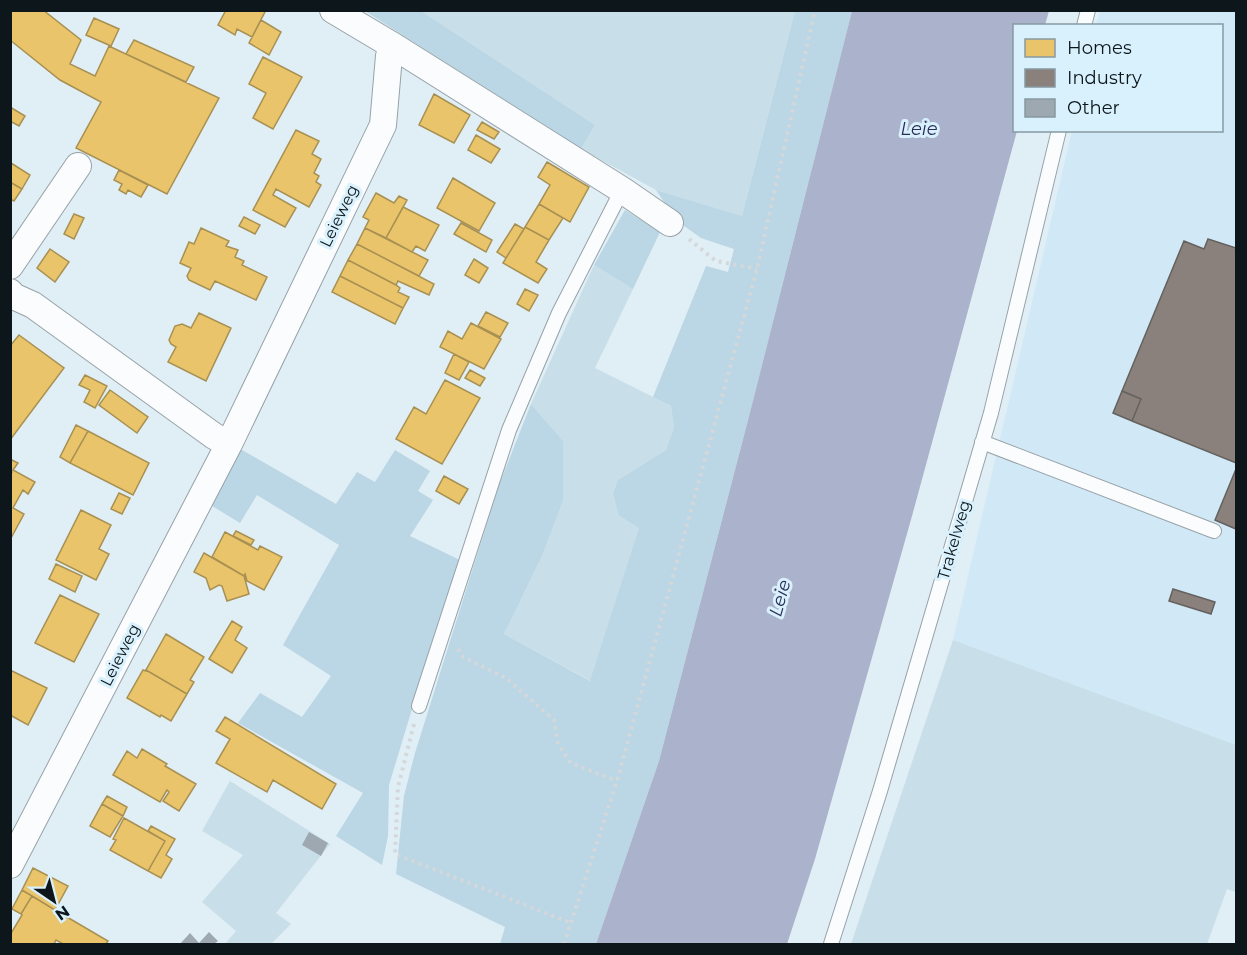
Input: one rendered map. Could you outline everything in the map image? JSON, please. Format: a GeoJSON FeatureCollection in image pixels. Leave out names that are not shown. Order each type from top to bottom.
{"type":"FeatureCollection","features":[{"type":"Feature","properties":{"kind":"street"},"geometry":{"type":"LineString","coordinates":[[333,10],[622,190],[670,223]]}},
{"type":"Feature","properties":{"kind":"street","name":"Leieweg"},"geometry":{"type":"LineString","coordinates":[[10,865],[229,444],[383,125],[389,56],[394,47]]}},
{"type":"Feature","properties":{"kind":"street"},"geometry":{"type":"LineString","coordinates":[[10,266],[78,166]]}},
{"type":"Feature","properties":{"kind":"street"},"geometry":{"type":"LineString","coordinates":[[11,295],[33,305],[214,436],[229,444]]}},
{"type":"Feature","properties":{"kind":"lane","name":"Trakelweg"},"geometry":{"type":"LineString","coordinates":[[831,945],[880,791],[991,413],[1059,132]]}},
{"type":"Feature","properties":{"kind":"lane"},"geometry":{"type":"LineString","coordinates":[[419,706],[509,430],[559,313],[622,190]]}},
{"type":"Feature","properties":{"kind":"lane"},"geometry":{"type":"LineString","coordinates":[[982,442],[1214,531]]}},
{"type":"Feature","properties":{"kind":"path"},"geometry":{"type":"LineString","coordinates":[[564,945],[617,781],[758,269],[815,10]]}},
{"type":"Feature","properties":{"kind":"path"},"geometry":{"type":"LineString","coordinates":[[670,223],[716,261],[758,269]]}},
{"type":"Feature","properties":{"kind":"path"},"geometry":{"type":"LineString","coordinates":[[444,627],[463,657],[506,678],[554,720],[558,744],[571,763],[617,781]]}},
{"type":"Feature","properties":{"kind":"path"},"geometry":{"type":"LineString","coordinates":[[419,706],[398,787],[395,854],[571,923]]}},
{"type":"Feature","properties":{"kind":"shaded area"},"geometry":{"type":"Polygon","coordinates":[[[365,11],[421,11],[595,125],[581,149],[365,11]]]}},
{"type":"Feature","properties":{"kind":"shaded area"},"geometry":{"type":"Polygon","coordinates":[[[421,11],[795,11],[742,216],[656,190],[581,149],[595,125],[421,11]]]}},
{"type":"Feature","properties":{"kind":"shaded area"},"geometry":{"type":"Polygon","coordinates":[[[795,11],[852,11],[659,761],[596,944],[500,944],[505,927],[396,874],[404,796],[415,753],[499,485],[531,404],[563,441],[563,501],[542,556],[504,634],[590,681],[639,528],[619,515],[613,493],[618,480],[666,450],[674,427],[671,406],[653,397],[706,266],[728,272],[734,249],[701,238],[677,221],[656,190],[742,216],[795,11]]]}},
{"type":"Feature","properties":{"kind":"shaded area"},"geometry":{"type":"Polygon","coordinates":[[[1100,11],[1236,11],[1236,745],[953,640],[1072,132],[1223,132],[1223,24],[1096,24],[1100,11]]]}},
{"type":"Feature","properties":{"kind":"shaded area"},"geometry":{"type":"Polygon","coordinates":[[[625,210],[660,232],[633,289],[594,265],[625,210]]]}},
{"type":"Feature","properties":{"kind":"shaded area"},"geometry":{"type":"Polygon","coordinates":[[[594,265],[633,289],[595,368],[671,406],[674,427],[666,450],[618,480],[613,493],[639,528],[591,681],[504,634],[542,556],[563,501],[563,441],[531,404],[594,265]]]}},
{"type":"Feature","properties":{"kind":"shaded area"},"geometry":{"type":"Polygon","coordinates":[[[237,447],[336,504],[357,472],[375,482],[395,450],[430,471],[418,491],[433,500],[410,536],[460,560],[439,620],[389,785],[388,836],[382,865],[336,836],[363,793],[238,723],[260,693],[302,717],[331,676],[283,645],[339,545],[257,495],[240,523],[209,504],[237,447]]]}},
{"type":"Feature","properties":{"kind":"shaded area"},"geometry":{"type":"Polygon","coordinates":[[[953,640],[1236,745],[1236,892],[1227,889],[1207,944],[851,944],[953,640]]]}},
{"type":"Feature","properties":{"kind":"shaded area"},"geometry":{"type":"Polygon","coordinates":[[[230,781],[330,844],[276,913],[291,924],[271,944],[226,943],[236,931],[202,902],[243,855],[202,831],[230,781]]]}},
{"type":"Feature","properties":{"kind":"water","name":"Leie"},"geometry":{"type":"Polygon","coordinates":[[[852,11],[1049,11],[1045,24],[1013,24],[1013,132],[1017,132],[815,859],[787,944],[596,944],[659,761],[852,11]]]}},
{"type":"Feature","properties":{"kind":"building: Homes"},"geometry":{"type":"Polygon","coordinates":[[[10,10],[43,10],[81,40],[70,64],[95,76],[109,46],[219,98],[167,194],[76,148],[101,102],[60,80],[10,40],[10,10]]]}},
{"type":"Feature","properties":{"kind":"building: Homes"},"geometry":{"type":"Polygon","coordinates":[[[226,10],[266,10],[252,37],[237,29],[235,35],[218,25],[226,10]]]}},
{"type":"Feature","properties":{"kind":"building: Homes"},"geometry":{"type":"Polygon","coordinates":[[[94,18],[119,29],[111,46],[86,35],[94,18]]]}},
{"type":"Feature","properties":{"kind":"building: Homes"},"geometry":{"type":"Polygon","coordinates":[[[261,20],[281,32],[269,55],[249,43],[261,20]]]}},
{"type":"Feature","properties":{"kind":"building: Homes"},"geometry":{"type":"Polygon","coordinates":[[[134,40],[194,67],[186,82],[126,54],[134,40]]]}},
{"type":"Feature","properties":{"kind":"building: Homes"},"geometry":{"type":"Polygon","coordinates":[[[263,57],[302,77],[273,129],[253,118],[266,93],[249,84],[263,57]]]}},
{"type":"Feature","properties":{"kind":"building: Homes"},"geometry":{"type":"Polygon","coordinates":[[[434,94],[470,115],[454,143],[419,125],[434,94]]]}},
{"type":"Feature","properties":{"kind":"building: Homes"},"geometry":{"type":"Polygon","coordinates":[[[10,107],[25,116],[19,126],[10,121],[10,107]]]}},
{"type":"Feature","properties":{"kind":"building: Homes"},"geometry":{"type":"Polygon","coordinates":[[[482,122],[499,132],[494,139],[477,130],[482,122]]]}},
{"type":"Feature","properties":{"kind":"building: Homes"},"geometry":{"type":"Polygon","coordinates":[[[296,130],[319,141],[312,154],[321,159],[314,173],[319,176],[316,182],[321,185],[309,207],[276,189],[273,195],[296,208],[285,227],[253,210],[296,130]]]}},
{"type":"Feature","properties":{"kind":"building: Homes"},"geometry":{"type":"Polygon","coordinates":[[[476,135],[500,149],[491,163],[468,150],[476,135]]]}},
{"type":"Feature","properties":{"kind":"building: Homes"},"geometry":{"type":"Polygon","coordinates":[[[547,162],[589,187],[570,222],[539,204],[550,185],[538,177],[547,162]]]}},
{"type":"Feature","properties":{"kind":"building: Homes"},"geometry":{"type":"Polygon","coordinates":[[[11,163],[30,175],[22,189],[10,182],[11,163]]]}},
{"type":"Feature","properties":{"kind":"building: Homes"},"geometry":{"type":"Polygon","coordinates":[[[119,170],[148,185],[141,197],[128,190],[126,194],[119,190],[122,184],[114,180],[119,170]]]}},
{"type":"Feature","properties":{"kind":"building: Homes"},"geometry":{"type":"Polygon","coordinates":[[[453,178],[495,203],[479,231],[437,208],[453,178]]]}},
{"type":"Feature","properties":{"kind":"building: Homes"},"geometry":{"type":"Polygon","coordinates":[[[10,182],[22,189],[14,201],[10,199],[10,182]]]}},
{"type":"Feature","properties":{"kind":"building: Homes"},"geometry":{"type":"Polygon","coordinates":[[[376,193],[394,203],[399,196],[407,200],[386,238],[365,228],[369,220],[363,217],[376,193]]]}},
{"type":"Feature","properties":{"kind":"building: Homes"},"geometry":{"type":"Polygon","coordinates":[[[539,204],[563,218],[549,240],[525,227],[539,204]]]}},
{"type":"Feature","properties":{"kind":"building: Homes"},"geometry":{"type":"Polygon","coordinates":[[[403,207],[439,225],[425,251],[416,246],[412,252],[386,238],[403,207]]]}},
{"type":"Feature","properties":{"kind":"building: Homes"},"geometry":{"type":"Polygon","coordinates":[[[74,214],[84,218],[74,239],[64,234],[74,214]]]}},
{"type":"Feature","properties":{"kind":"building: Homes"},"geometry":{"type":"Polygon","coordinates":[[[244,217],[260,225],[255,234],[239,226],[244,217]]]}},
{"type":"Feature","properties":{"kind":"building: Homes"},"geometry":{"type":"Polygon","coordinates":[[[461,223],[492,240],[486,252],[454,234],[461,223]]]}},
{"type":"Feature","properties":{"kind":"building: Homes"},"geometry":{"type":"Polygon","coordinates":[[[515,224],[524,229],[506,258],[497,252],[515,224]]]}},
{"type":"Feature","properties":{"kind":"building: Homes"},"geometry":{"type":"Polygon","coordinates":[[[525,227],[549,240],[536,262],[547,269],[538,283],[503,263],[525,227]]]}},
{"type":"Feature","properties":{"kind":"building: Homes"},"geometry":{"type":"Polygon","coordinates":[[[201,228],[229,241],[226,246],[238,250],[235,257],[244,261],[242,265],[267,277],[256,300],[215,281],[210,290],[189,280],[187,276],[191,268],[180,263],[189,242],[194,244],[201,228]]]}},
{"type":"Feature","properties":{"kind":"building: Homes"},"geometry":{"type":"Polygon","coordinates":[[[365,228],[428,260],[419,276],[357,244],[365,228]]]}},
{"type":"Feature","properties":{"kind":"building: Homes"},"geometry":{"type":"Polygon","coordinates":[[[357,244],[434,284],[429,295],[398,281],[396,285],[348,260],[357,244]]]}},
{"type":"Feature","properties":{"kind":"building: Homes"},"geometry":{"type":"Polygon","coordinates":[[[50,249],[69,262],[55,282],[37,268],[50,249]]]}},
{"type":"Feature","properties":{"kind":"building: Homes"},"geometry":{"type":"Polygon","coordinates":[[[474,259],[488,268],[479,283],[465,275],[474,259]]]}},
{"type":"Feature","properties":{"kind":"building: Homes"},"geometry":{"type":"Polygon","coordinates":[[[348,260],[400,288],[398,292],[409,297],[403,308],[340,276],[348,260]]]}},
{"type":"Feature","properties":{"kind":"building: Homes"},"geometry":{"type":"Polygon","coordinates":[[[340,276],[403,308],[395,324],[332,292],[340,276]]]}},
{"type":"Feature","properties":{"kind":"building: Homes"},"geometry":{"type":"Polygon","coordinates":[[[525,289],[538,295],[529,311],[517,304],[525,289]]]}},
{"type":"Feature","properties":{"kind":"building: Homes"},"geometry":{"type":"Polygon","coordinates":[[[486,312],[508,323],[500,337],[478,326],[486,312]]]}},
{"type":"Feature","properties":{"kind":"building: Homes"},"geometry":{"type":"Polygon","coordinates":[[[199,313],[231,328],[206,381],[168,362],[176,347],[169,340],[175,326],[182,324],[191,328],[199,313]]]}},
{"type":"Feature","properties":{"kind":"building: Homes"},"geometry":{"type":"Polygon","coordinates":[[[471,323],[501,339],[484,369],[440,347],[448,331],[462,339],[471,323]]]}},
{"type":"Feature","properties":{"kind":"building: Homes"},"geometry":{"type":"Polygon","coordinates":[[[19,335],[64,368],[10,440],[10,346],[19,335]]]}},
{"type":"Feature","properties":{"kind":"building: Homes"},"geometry":{"type":"Polygon","coordinates":[[[454,354],[469,362],[459,380],[445,373],[454,354]]]}},
{"type":"Feature","properties":{"kind":"building: Homes"},"geometry":{"type":"Polygon","coordinates":[[[470,370],[485,378],[480,386],[465,378],[470,370]]]}},
{"type":"Feature","properties":{"kind":"building: Homes"},"geometry":{"type":"Polygon","coordinates":[[[85,375],[107,386],[95,408],[84,402],[90,390],[79,385],[85,375]]]}},
{"type":"Feature","properties":{"kind":"building: Homes"},"geometry":{"type":"Polygon","coordinates":[[[445,380],[480,398],[442,464],[396,439],[414,407],[426,414],[445,380]]]}},
{"type":"Feature","properties":{"kind":"building: Homes"},"geometry":{"type":"Polygon","coordinates":[[[110,390],[148,417],[137,433],[99,405],[110,390]]]}},
{"type":"Feature","properties":{"kind":"building: Homes"},"geometry":{"type":"Polygon","coordinates":[[[76,425],[88,431],[70,463],[60,457],[76,425]]]}},
{"type":"Feature","properties":{"kind":"building: Homes"},"geometry":{"type":"Polygon","coordinates":[[[88,431],[149,463],[133,495],[70,463],[88,431]]]}},
{"type":"Feature","properties":{"kind":"building: Homes"},"geometry":{"type":"Polygon","coordinates":[[[10,459],[18,463],[13,470],[35,482],[28,494],[23,490],[13,508],[24,514],[10,540],[10,475],[12,472],[10,471],[10,459]]]}},
{"type":"Feature","properties":{"kind":"building: Homes"},"geometry":{"type":"Polygon","coordinates":[[[444,476],[468,489],[459,504],[436,491],[444,476]]]}},
{"type":"Feature","properties":{"kind":"building: Homes"},"geometry":{"type":"Polygon","coordinates":[[[119,493],[130,498],[122,514],[111,509],[119,493]]]}},
{"type":"Feature","properties":{"kind":"building: Homes"},"geometry":{"type":"Polygon","coordinates":[[[81,510],[111,525],[99,549],[109,554],[96,580],[56,560],[81,510]]]}},
{"type":"Feature","properties":{"kind":"building: Homes"},"geometry":{"type":"Polygon","coordinates":[[[236,531],[254,540],[251,545],[233,536],[236,531]]]}},
{"type":"Feature","properties":{"kind":"building: Homes"},"geometry":{"type":"Polygon","coordinates":[[[225,532],[258,550],[260,546],[282,557],[264,590],[247,581],[245,574],[244,576],[212,557],[225,532]]]}},
{"type":"Feature","properties":{"kind":"building: Homes"},"geometry":{"type":"Polygon","coordinates":[[[204,553],[244,576],[249,594],[227,601],[222,586],[219,585],[210,590],[206,578],[194,572],[204,553]]]}},
{"type":"Feature","properties":{"kind":"building: Homes"},"geometry":{"type":"Polygon","coordinates":[[[56,564],[82,576],[75,592],[49,579],[56,564]]]}},
{"type":"Feature","properties":{"kind":"building: Homes"},"geometry":{"type":"Polygon","coordinates":[[[60,595],[99,614],[74,662],[35,643],[60,595]]]}},
{"type":"Feature","properties":{"kind":"building: Homes"},"geometry":{"type":"Polygon","coordinates":[[[232,621],[242,627],[235,640],[247,648],[232,673],[209,659],[232,621]]]}},
{"type":"Feature","properties":{"kind":"building: Homes"},"geometry":{"type":"Polygon","coordinates":[[[166,634],[204,657],[190,680],[194,682],[187,694],[146,670],[166,634]]]}},
{"type":"Feature","properties":{"kind":"building: Homes"},"geometry":{"type":"Polygon","coordinates":[[[10,670],[47,688],[28,725],[10,715],[10,670]]]}},
{"type":"Feature","properties":{"kind":"building: Homes"},"geometry":{"type":"Polygon","coordinates":[[[143,670],[187,694],[171,721],[127,698],[143,670]]]}},
{"type":"Feature","properties":{"kind":"building: Homes"},"geometry":{"type":"Polygon","coordinates":[[[225,717],[336,784],[322,809],[273,780],[267,792],[216,763],[230,739],[216,731],[225,717]]]}},
{"type":"Feature","properties":{"kind":"building: Homes"},"geometry":{"type":"Polygon","coordinates":[[[142,749],[196,784],[179,811],[163,801],[169,792],[167,790],[160,802],[113,775],[127,751],[137,758],[142,749]]]}},
{"type":"Feature","properties":{"kind":"building: Homes"},"geometry":{"type":"Polygon","coordinates":[[[107,796],[127,807],[123,816],[102,804],[107,796]]]}},
{"type":"Feature","properties":{"kind":"building: Homes"},"geometry":{"type":"Polygon","coordinates":[[[102,804],[123,816],[110,837],[90,826],[102,804]]]}},
{"type":"Feature","properties":{"kind":"building: Homes"},"geometry":{"type":"Polygon","coordinates":[[[124,818],[165,841],[148,871],[110,850],[124,818]]]}},
{"type":"Feature","properties":{"kind":"building: Homes"},"geometry":{"type":"Polygon","coordinates":[[[151,826],[175,839],[166,855],[172,859],[161,878],[148,871],[165,841],[148,831],[151,826]]]}},
{"type":"Feature","properties":{"kind":"building: Homes"},"geometry":{"type":"Polygon","coordinates":[[[33,868],[68,886],[55,910],[22,890],[33,868]]]}},
{"type":"Feature","properties":{"kind":"building: Homes"},"geometry":{"type":"Polygon","coordinates":[[[22,890],[32,896],[21,914],[12,909],[22,890]]]}},
{"type":"Feature","properties":{"kind":"building: Homes"},"geometry":{"type":"Polygon","coordinates":[[[32,896],[108,941],[106,944],[63,944],[56,940],[54,944],[10,944],[10,935],[32,896]]]}},
{"type":"Feature","properties":{"kind":"building: Industry"},"geometry":{"type":"Polygon","coordinates":[[[1208,239],[1236,248],[1236,463],[1132,421],[1141,399],[1122,391],[1184,241],[1204,249],[1208,239]]]}},
{"type":"Feature","properties":{"kind":"building: Industry"},"geometry":{"type":"Polygon","coordinates":[[[1122,391],[1141,399],[1132,421],[1113,413],[1122,391]]]}},
{"type":"Feature","properties":{"kind":"building: Industry"},"geometry":{"type":"Polygon","coordinates":[[[1236,469],[1236,529],[1215,520],[1236,469]]]}},
{"type":"Feature","properties":{"kind":"building: Industry"},"geometry":{"type":"Polygon","coordinates":[[[1173,589],[1215,602],[1211,614],[1169,601],[1173,589]]]}},
{"type":"Feature","properties":{"kind":"building: Other"},"geometry":{"type":"Polygon","coordinates":[[[309,832],[328,843],[321,856],[302,845],[309,832]]]}},
{"type":"Feature","properties":{"kind":"building: Other"},"geometry":{"type":"Polygon","coordinates":[[[209,932],[218,941],[214,944],[180,944],[190,933],[199,943],[209,932]]]}}]}
